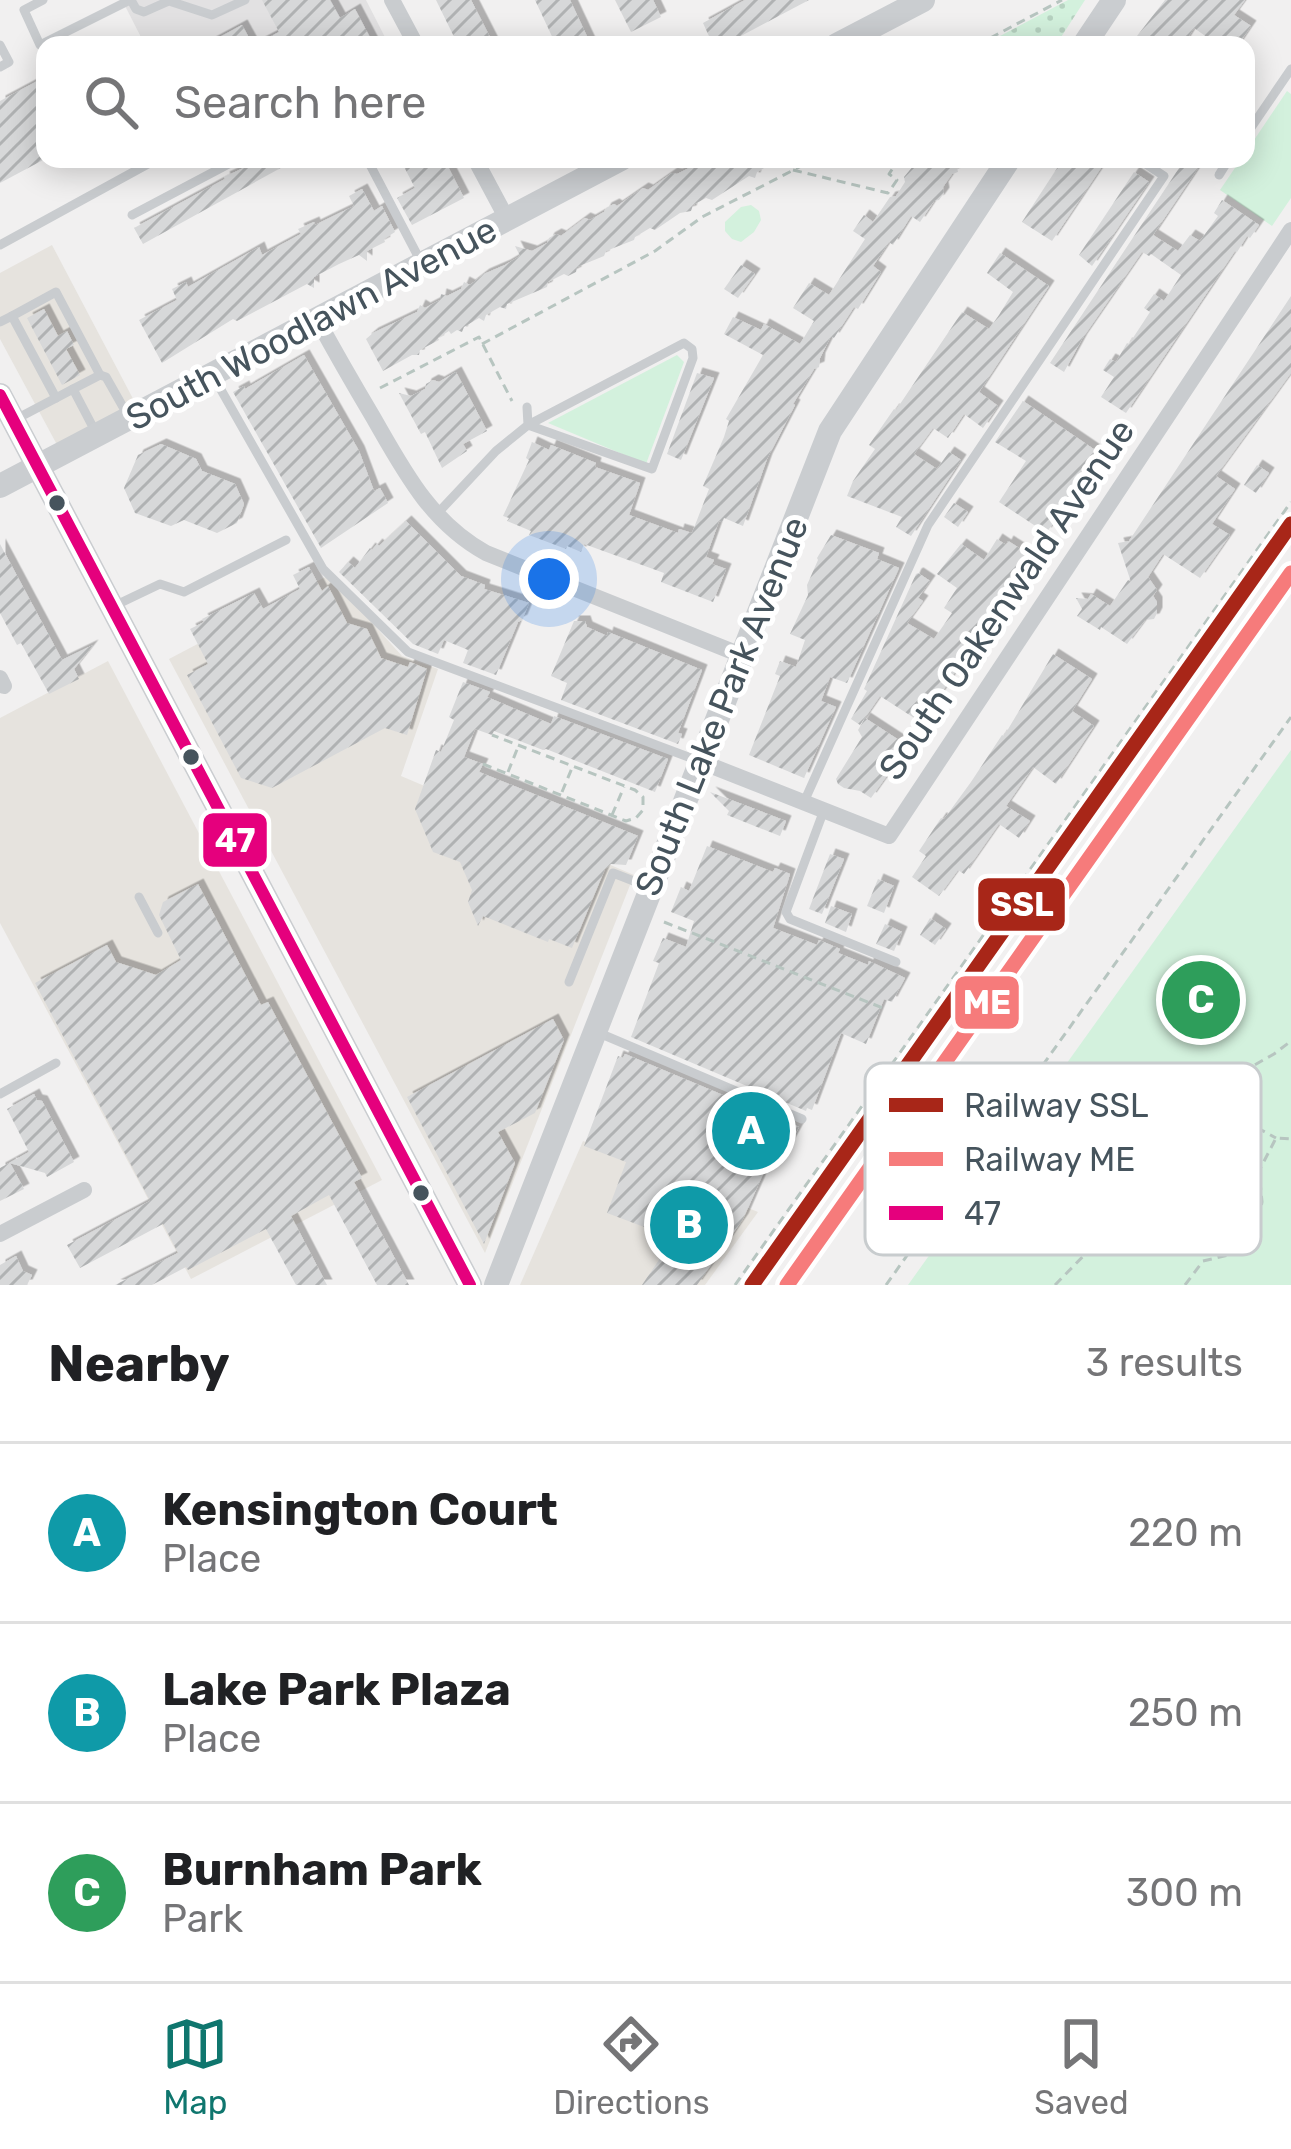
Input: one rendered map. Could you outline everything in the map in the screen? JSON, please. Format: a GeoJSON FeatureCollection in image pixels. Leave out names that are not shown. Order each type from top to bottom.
{"type":"FeatureCollection","features":[{"type":"Feature","properties":{"kind":"street"},"geometry":{"type":"LineString","coordinates":[[392,0],[411,36]]}},
{"type":"Feature","properties":{"kind":"street"},"geometry":{"type":"LineString","coordinates":[[855,36],[923,0]]}},
{"type":"Feature","properties":{"kind":"street"},"geometry":{"type":"LineString","coordinates":[[1090,36],[1114,0]]}},
{"type":"Feature","properties":{"kind":"street"},"geometry":{"type":"LineString","coordinates":[[481,168],[507,219]]}},
{"type":"Feature","properties":{"kind":"street","name":"South Woodlawn Avenue"},"geometry":{"type":"LineString","coordinates":[[0,486],[604,168]]}},
{"type":"Feature","properties":{"kind":"street","name":"South Lake Park Avenue"},"geometry":{"type":"LineString","coordinates":[[496,1285],[830,431],[1003,168]]}},
{"type":"Feature","properties":{"kind":"street","name":"South Oakenwald Avenue"},"geometry":{"type":"LineString","coordinates":[[699,761],[889,836],[1291,230]]}},
{"type":"Feature","properties":{"kind":"street"},"geometry":{"type":"LineString","coordinates":[[317,319],[411,482],[436,515],[467,542],[741,655]]}},
{"type":"Feature","properties":{"kind":"street"},"geometry":{"type":"LineString","coordinates":[[0,395],[470,1285]]}},
{"type":"Feature","properties":{"kind":"street"},"geometry":{"type":"LineString","coordinates":[[0,1234],[83,1190]]}},
{"type":"Feature","properties":{"kind":"lane"},"geometry":{"type":"LineString","coordinates":[[36,37],[23,10],[43,0]]}},
{"type":"Feature","properties":{"kind":"lane"},"geometry":{"type":"LineString","coordinates":[[58,36],[130,0],[144,13],[170,1],[212,15],[245,0]]}},
{"type":"Feature","properties":{"kind":"lane"},"geometry":{"type":"LineString","coordinates":[[0,45],[9,62],[0,67]]}},
{"type":"Feature","properties":{"kind":"lane"},"geometry":{"type":"LineString","coordinates":[[1255,122],[1291,69]]}},
{"type":"Feature","properties":{"kind":"lane"},"geometry":{"type":"LineString","coordinates":[[0,245],[141,168]]}},
{"type":"Feature","properties":{"kind":"lane"},"geometry":{"type":"LineString","coordinates":[[132,215],[221,168]]}},
{"type":"Feature","properties":{"kind":"lane"},"geometry":{"type":"LineString","coordinates":[[372,168],[422,264]]}},
{"type":"Feature","properties":{"kind":"lane"},"geometry":{"type":"LineString","coordinates":[[804,802],[928,525],[1164,176],[1152,168]]}},
{"type":"Feature","properties":{"kind":"lane"},"geometry":{"type":"LineString","coordinates":[[1219,175],[1223,168]]}},
{"type":"Feature","properties":{"kind":"lane"},"geometry":{"type":"LineString","coordinates":[[0,322],[56,292],[129,418]]}},
{"type":"Feature","properties":{"kind":"lane"},"geometry":{"type":"LineString","coordinates":[[12,316],[56,398]]}},
{"type":"Feature","properties":{"kind":"lane"},"geometry":{"type":"LineString","coordinates":[[436,515],[496,451],[527,426],[684,343],[692,349],[693,358],[652,469],[527,426]]}},
{"type":"Feature","properties":{"kind":"lane"},"geometry":{"type":"LineString","coordinates":[[212,374],[323,569],[408,652],[699,761]]}},
{"type":"Feature","properties":{"kind":"lane"},"geometry":{"type":"LineString","coordinates":[[14,421],[100,375]]}},
{"type":"Feature","properties":{"kind":"lane"},"geometry":{"type":"LineString","coordinates":[[73,389],[97,435]]}},
{"type":"Feature","properties":{"kind":"lane"},"geometry":{"type":"LineString","coordinates":[[526,407],[527,426]]}},
{"type":"Feature","properties":{"kind":"lane"},"geometry":{"type":"LineString","coordinates":[[112,608],[160,584],[184,592],[286,540]]}},
{"type":"Feature","properties":{"kind":"lane"},"geometry":{"type":"LineString","coordinates":[[824,810],[786,912],[790,919],[896,962]]}},
{"type":"Feature","properties":{"kind":"lane"},"geometry":{"type":"LineString","coordinates":[[569,982],[613,873],[649,887]]}},
{"type":"Feature","properties":{"kind":"lane"},"geometry":{"type":"LineString","coordinates":[[139,897],[158,934]]}},
{"type":"Feature","properties":{"kind":"lane"},"geometry":{"type":"LineString","coordinates":[[594,1031],[802,1119]]}},
{"type":"Feature","properties":{"kind":"lane"},"geometry":{"type":"LineString","coordinates":[[0,1094],[56,1063]]}},
{"type":"Feature","properties":{"kind":"path"},"geometry":{"type":"LineString","coordinates":[[994,36],[1062,0]]}},
{"type":"Feature","properties":{"kind":"path"},"geometry":{"type":"LineString","coordinates":[[482,344],[797,168]]}},
{"type":"Feature","properties":{"kind":"path"},"geometry":{"type":"LineString","coordinates":[[793,170],[888,193],[898,180],[889,174],[893,168]]}},
{"type":"Feature","properties":{"kind":"path"},"geometry":{"type":"LineString","coordinates":[[380,388],[479,337],[527,426]]}},
{"type":"Feature","properties":{"kind":"path"},"geometry":{"type":"LineString","coordinates":[[893,1063],[1291,502]]}},
{"type":"Feature","properties":{"kind":"path"},"geometry":{"type":"LineString","coordinates":[[1044,1063],[1291,717]]}},
{"type":"Feature","properties":{"kind":"path"},"geometry":{"type":"LineString","coordinates":[[483,764],[626,821],[643,810],[643,797],[624,786],[492,735]]}},
{"type":"Feature","properties":{"kind":"path"},"geometry":{"type":"LineString","coordinates":[[507,774],[519,746]]}},
{"type":"Feature","properties":{"kind":"path"},"geometry":{"type":"LineString","coordinates":[[560,795],[572,766]]}},
{"type":"Feature","properties":{"kind":"path"},"geometry":{"type":"LineString","coordinates":[[612,815],[624,786]]}},
{"type":"Feature","properties":{"kind":"path"},"geometry":{"type":"LineString","coordinates":[[643,810],[654,816]]}},
{"type":"Feature","properties":{"kind":"path"},"geometry":{"type":"LineString","coordinates":[[664,922],[883,1008]]}},
{"type":"Feature","properties":{"kind":"path"},"geometry":{"type":"LineString","coordinates":[[1258,1063],[1291,1041]]}},
{"type":"Feature","properties":{"kind":"path"},"geometry":{"type":"LineString","coordinates":[[735,1285],[865,1102]]}},
{"type":"Feature","properties":{"kind":"path"},"geometry":{"type":"LineString","coordinates":[[1261,1129],[1276,1138],[1291,1139]]}},
{"type":"Feature","properties":{"kind":"path"},"geometry":{"type":"LineString","coordinates":[[1261,1167],[1276,1138]]}},
{"type":"Feature","properties":{"kind":"path"},"geometry":{"type":"LineString","coordinates":[[886,1285],[907,1255]]}},
{"type":"Feature","properties":{"kind":"path"},"geometry":{"type":"LineString","coordinates":[[1054,1285],[1084,1255]]}},
{"type":"Feature","properties":{"kind":"path"},"geometry":{"type":"LineString","coordinates":[[1185,1285],[1203,1261],[1228,1255]]}},
{"type":"Feature","properties":{"kind":"shaded area"},"geometry":{"type":"Polygon","coordinates":[[[122,0],[366,0],[384,36],[140,36],[122,0]]]}},
{"type":"Feature","properties":{"kind":"shaded area"},"geometry":{"type":"Polygon","coordinates":[[[52,245],[140,412],[62,454],[0,339],[0,273],[52,245]]]}},
{"type":"Feature","properties":{"kind":"shaded area"},"geometry":{"type":"Polygon","coordinates":[[[329,575],[402,656],[438,669],[401,776],[634,875],[485,1253],[169,659],[329,575]]]}},
{"type":"Feature","properties":{"kind":"shaded area"},"geometry":{"type":"Polygon","coordinates":[[[108,661],[382,1180],[191,1279],[0,923],[0,718],[108,661]]]}},
{"type":"Feature","properties":{"kind":"shaded area"},"geometry":{"type":"Polygon","coordinates":[[[583,1141],[758,1212],[705,1285],[520,1285],[583,1141]]]}},
{"type":"Feature","properties":{"kind":"green space"},"geometry":{"type":"Polygon","coordinates":[[[1068,0],[1085,0],[1062,36],[1000,36],[1068,0]]]}},
{"type":"Feature","properties":{"kind":"green space"},"geometry":{"type":"Polygon","coordinates":[[[1287,91],[1291,94],[1291,198],[1272,226],[1220,190],[1235,168],[1255,168],[1255,139],[1287,91]]]}},
{"type":"Feature","properties":{"kind":"green space"},"geometry":{"type":"Polygon","coordinates":[[[751,205],[761,220],[741,242],[732,239],[725,222],[741,207],[751,205]]]}},
{"type":"Feature","properties":{"kind":"green space"},"geometry":{"type":"Polygon","coordinates":[[[677,355],[684,362],[646,464],[548,423],[677,355]]]}},
{"type":"Feature","properties":{"kind":"green space"},"geometry":{"type":"Polygon","coordinates":[[[1291,750],[1291,1285],[908,1285],[929,1255],[1261,1255],[1261,1063],[1067,1063],[1291,750]]]}},
{"type":"Feature","properties":{"kind":"building"},"geometry":{"type":"Polygon","coordinates":[[[262,0],[330,0],[340,18],[355,9],[369,36],[271,36],[279,32],[262,0]]]}},
{"type":"Feature","properties":{"kind":"building"},"geometry":{"type":"Polygon","coordinates":[[[436,0],[471,0],[489,36],[454,36],[436,0]]]}},
{"type":"Feature","properties":{"kind":"building"},"geometry":{"type":"Polygon","coordinates":[[[535,0],[570,0],[587,36],[552,36],[535,0]]]}},
{"type":"Feature","properties":{"kind":"building"},"geometry":{"type":"Polygon","coordinates":[[[615,0],[653,0],[661,17],[631,32],[615,0]]]}},
{"type":"Feature","properties":{"kind":"building"},"geometry":{"type":"Polygon","coordinates":[[[745,0],[809,0],[741,36],[709,36],[703,23],[745,0]]]}},
{"type":"Feature","properties":{"kind":"building"},"geometry":{"type":"Polygon","coordinates":[[[1165,0],[1245,0],[1234,15],[1251,26],[1244,36],[1205,36],[1194,28],[1189,36],[1137,36],[1165,0]]]}},
{"type":"Feature","properties":{"kind":"building"},"geometry":{"type":"Polygon","coordinates":[[[242,25],[248,36],[222,36],[242,25]]]}},
{"type":"Feature","properties":{"kind":"building"},"geometry":{"type":"Polygon","coordinates":[[[36,82],[36,164],[0,183],[0,101],[36,82]]]}},
{"type":"Feature","properties":{"kind":"building"},"geometry":{"type":"Polygon","coordinates":[[[244,168],[281,168],[143,244],[134,228],[244,168]]]}},
{"type":"Feature","properties":{"kind":"building"},"geometry":{"type":"Polygon","coordinates":[[[405,168],[449,168],[464,198],[412,225],[397,198],[415,188],[405,168]]]}},
{"type":"Feature","properties":{"kind":"building"},"geometry":{"type":"Polygon","coordinates":[[[689,168],[764,168],[755,178],[749,176],[712,200],[706,198],[691,211],[606,251],[576,272],[507,304],[506,309],[500,307],[484,321],[479,318],[462,332],[449,331],[419,355],[383,371],[366,339],[373,333],[520,256],[515,246],[532,251],[585,218],[590,220],[689,168]]]}},
{"type":"Feature","properties":{"kind":"building"},"geometry":{"type":"Polygon","coordinates":[[[912,168],[957,168],[958,172],[920,222],[911,216],[873,266],[881,272],[858,309],[854,307],[831,336],[819,367],[793,404],[743,526],[724,518],[719,521],[706,557],[726,569],[713,602],[661,582],[664,573],[584,544],[581,552],[566,549],[507,521],[503,516],[529,460],[532,442],[549,450],[551,445],[640,483],[629,515],[678,533],[679,529],[692,533],[709,489],[703,486],[724,437],[726,419],[763,355],[724,334],[733,317],[761,330],[764,324],[800,344],[814,321],[793,308],[809,283],[829,295],[865,239],[853,231],[864,215],[873,222],[890,197],[896,196],[912,168]]]}},
{"type":"Feature","properties":{"kind":"building"},"geometry":{"type":"Polygon","coordinates":[[[1057,168],[1101,168],[1052,241],[1022,222],[1057,168]]]}},
{"type":"Feature","properties":{"kind":"building"},"geometry":{"type":"Polygon","coordinates":[[[1179,168],[1198,168],[1153,235],[1178,251],[1190,235],[1200,241],[1218,216],[1214,213],[1222,200],[1259,225],[1235,251],[1126,413],[1101,397],[1114,377],[1103,370],[1129,344],[1150,312],[1144,308],[1154,294],[1164,301],[1181,275],[1151,254],[1142,252],[1064,372],[1050,363],[1179,168]]]}},
{"type":"Feature","properties":{"kind":"building"},"geometry":{"type":"Polygon","coordinates":[[[1134,172],[1149,182],[1092,266],[1079,255],[1134,172]]]}},
{"type":"Feature","properties":{"kind":"building"},"geometry":{"type":"Polygon","coordinates":[[[362,189],[374,211],[382,206],[395,232],[367,251],[367,261],[359,255],[339,264],[314,277],[314,288],[307,284],[233,319],[162,363],[139,320],[177,300],[172,289],[186,282],[188,287],[259,247],[262,255],[301,234],[298,229],[354,206],[349,196],[362,189]]]}},
{"type":"Feature","properties":{"kind":"building"},"geometry":{"type":"Polygon","coordinates":[[[1000,253],[1049,286],[979,392],[998,406],[983,428],[964,414],[948,438],[933,428],[914,454],[937,469],[949,452],[961,460],[911,536],[896,527],[902,517],[847,496],[875,449],[869,445],[962,312],[989,329],[999,315],[1013,292],[987,273],[1000,253]]]}},
{"type":"Feature","properties":{"kind":"building"},"geometry":{"type":"Polygon","coordinates":[[[741,265],[755,274],[738,298],[724,289],[741,265]]]}},
{"type":"Feature","properties":{"kind":"building"},"geometry":{"type":"Polygon","coordinates":[[[1291,296],[1291,373],[1216,476],[1235,489],[1212,524],[1230,535],[1200,578],[1163,554],[1148,577],[1157,590],[1153,596],[1157,613],[1154,619],[1145,620],[1127,644],[1077,616],[1082,609],[1076,598],[1088,599],[1091,594],[1110,606],[1131,582],[1118,543],[1129,541],[1291,296]]]}},
{"type":"Feature","properties":{"kind":"building"},"geometry":{"type":"Polygon","coordinates":[[[44,309],[58,336],[67,331],[74,345],[66,349],[80,375],[62,385],[27,318],[44,309]]]}},
{"type":"Feature","properties":{"kind":"building"},"geometry":{"type":"Polygon","coordinates":[[[304,355],[359,451],[374,491],[380,488],[388,503],[321,548],[233,392],[304,355]]]}},
{"type":"Feature","properties":{"kind":"building"},"geometry":{"type":"Polygon","coordinates":[[[456,372],[487,431],[463,444],[467,451],[442,468],[399,393],[411,396],[433,380],[439,382],[456,372]]]}},
{"type":"Feature","properties":{"kind":"building"},"geometry":{"type":"Polygon","coordinates":[[[697,373],[714,378],[681,460],[667,454],[697,373]]]}},
{"type":"Feature","properties":{"kind":"building"},"geometry":{"type":"Polygon","coordinates":[[[1023,401],[1095,450],[1067,495],[1072,498],[1046,533],[999,502],[1026,461],[995,442],[1023,401]]]}},
{"type":"Feature","properties":{"kind":"building"},"geometry":{"type":"Polygon","coordinates":[[[161,444],[196,459],[202,471],[235,484],[244,504],[237,523],[217,533],[184,520],[171,526],[135,513],[124,488],[138,455],[161,444]]]}},
{"type":"Feature","properties":{"kind":"building"},"geometry":{"type":"Polygon","coordinates":[[[1257,465],[1269,473],[1256,493],[1244,485],[1257,465]]]}},
{"type":"Feature","properties":{"kind":"building"},"geometry":{"type":"Polygon","coordinates":[[[954,503],[968,512],[958,527],[944,517],[954,503]]]}},
{"type":"Feature","properties":{"kind":"building"},"geometry":{"type":"Polygon","coordinates":[[[406,521],[461,576],[529,603],[496,675],[463,663],[468,650],[444,640],[438,654],[413,644],[339,572],[348,562],[355,568],[370,548],[379,546],[406,521]]]}},
{"type":"Feature","properties":{"kind":"building"},"geometry":{"type":"Polygon","coordinates":[[[831,535],[879,553],[877,559],[899,568],[847,683],[830,677],[821,701],[836,707],[804,778],[749,755],[780,676],[775,674],[780,661],[796,667],[805,640],[790,634],[808,595],[817,558],[831,535]]]}},
{"type":"Feature","properties":{"kind":"building"},"geometry":{"type":"Polygon","coordinates":[[[997,539],[1032,556],[922,723],[880,696],[860,725],[851,719],[916,574],[930,581],[907,623],[934,639],[952,613],[944,608],[957,588],[937,574],[961,544],[984,560],[997,539]]]}},
{"type":"Feature","properties":{"kind":"building"},"geometry":{"type":"Polygon","coordinates":[[[0,544],[62,660],[93,645],[74,669],[79,679],[49,694],[0,613],[0,544]]]}},
{"type":"Feature","properties":{"kind":"building"},"geometry":{"type":"Polygon","coordinates":[[[309,567],[322,591],[328,586],[347,623],[367,629],[381,658],[427,669],[407,735],[385,728],[272,788],[241,778],[187,675],[208,664],[190,629],[254,593],[263,609],[300,589],[293,575],[309,567]]]}},
{"type":"Feature","properties":{"kind":"building"},"geometry":{"type":"Polygon","coordinates":[[[574,621],[585,621],[587,627],[607,636],[608,632],[702,670],[678,744],[561,700],[567,683],[551,676],[574,621]]]}},
{"type":"Feature","properties":{"kind":"building"},"geometry":{"type":"Polygon","coordinates":[[[1053,654],[1092,679],[1072,711],[1094,726],[1056,784],[1033,767],[1006,806],[1030,821],[1019,838],[999,824],[964,874],[958,870],[939,896],[912,877],[926,856],[919,851],[1004,736],[1053,654]]]}},
{"type":"Feature","properties":{"kind":"building"},"geometry":{"type":"Polygon","coordinates":[[[463,682],[551,724],[554,716],[668,759],[655,792],[546,749],[475,729],[464,757],[483,764],[479,772],[638,836],[626,865],[611,864],[605,869],[572,948],[483,916],[478,926],[468,902],[472,890],[460,862],[433,852],[415,809],[436,750],[441,752],[454,720],[449,717],[463,682]]]}},
{"type":"Feature","properties":{"kind":"building"},"geometry":{"type":"Polygon","coordinates":[[[865,718],[908,746],[871,798],[844,788],[836,779],[862,737],[858,730],[865,718]]]}},
{"type":"Feature","properties":{"kind":"building"},"geometry":{"type":"Polygon","coordinates":[[[710,792],[786,821],[780,836],[727,815],[729,811],[710,792]]]}},
{"type":"Feature","properties":{"kind":"building"},"geometry":{"type":"Polygon","coordinates":[[[707,846],[790,874],[773,928],[817,945],[819,940],[840,949],[838,953],[905,978],[892,1002],[884,999],[866,1044],[841,1033],[812,1110],[631,1037],[659,963],[653,961],[663,938],[686,947],[694,921],[671,912],[681,887],[689,891],[707,846]]]}},
{"type":"Feature","properties":{"kind":"building"},"geometry":{"type":"Polygon","coordinates":[[[830,854],[844,859],[822,914],[809,909],[830,854]]]}},
{"type":"Feature","properties":{"kind":"building"},"geometry":{"type":"Polygon","coordinates":[[[878,879],[894,886],[884,913],[867,906],[878,879]]]}},
{"type":"Feature","properties":{"kind":"building"},"geometry":{"type":"Polygon","coordinates":[[[198,884],[261,1005],[268,1002],[362,1178],[354,1182],[409,1285],[377,1285],[329,1195],[291,1216],[327,1285],[296,1285],[266,1229],[152,1285],[115,1285],[178,1253],[163,1224],[80,1268],[67,1245],[150,1201],[35,983],[107,945],[116,962],[156,975],[181,960],[159,915],[163,902],[198,884]]]}},
{"type":"Feature","properties":{"kind":"building"},"geometry":{"type":"Polygon","coordinates":[[[831,906],[852,914],[846,932],[825,923],[831,906]]]}},
{"type":"Feature","properties":{"kind":"building"},"geometry":{"type":"Polygon","coordinates":[[[930,918],[946,929],[935,945],[920,935],[930,918]]]}},
{"type":"Feature","properties":{"kind":"building"},"geometry":{"type":"Polygon","coordinates":[[[885,924],[902,932],[894,951],[876,944],[885,924]]]}},
{"type":"Feature","properties":{"kind":"building"},"geometry":{"type":"Polygon","coordinates":[[[553,1019],[564,1040],[535,1113],[498,1132],[515,1163],[484,1244],[407,1097],[553,1019]]]}},
{"type":"Feature","properties":{"kind":"building"},"geometry":{"type":"Polygon","coordinates":[[[625,1054],[799,1127],[779,1159],[771,1156],[743,1219],[697,1285],[642,1285],[665,1251],[660,1233],[607,1213],[626,1162],[584,1146],[618,1056],[625,1054]]]}},
{"type":"Feature","properties":{"kind":"building"},"geometry":{"type":"Polygon","coordinates":[[[34,1094],[74,1162],[47,1177],[10,1163],[24,1189],[0,1201],[0,1168],[29,1152],[7,1109],[34,1094]]]}},
{"type":"Feature","properties":{"kind":"building"},"geometry":{"type":"Polygon","coordinates":[[[16,1256],[23,1271],[32,1275],[27,1285],[0,1285],[0,1265],[16,1256]]]}},
{"type":"Feature","properties":{"kind":"rail line","name":"SSL"},"geometry":{"type":"LineString","coordinates":[[909,1063],[1291,524]]}},
{"type":"Feature","properties":{"kind":"rail line","name":"ME"},"geometry":{"type":"LineString","coordinates":[[944,1063],[1291,573]]}},
{"type":"Feature","properties":{"kind":"rail line","name":"SSL"},"geometry":{"type":"LineString","coordinates":[[752,1285],[865,1125]]}},
{"type":"Feature","properties":{"kind":"rail line","name":"ME"},"geometry":{"type":"LineString","coordinates":[[787,1285],[865,1175]]}},
{"type":"Feature","properties":{"kind":"transit line","name":"47"},"geometry":{"type":"LineString","coordinates":[[0,395],[470,1285]]}},
{"type":"Feature","properties":{"kind":"place","name":"Burnham Park"},"geometry":{"type":"Point","coordinates":[1201,1000]}},
{"type":"Feature","properties":{"kind":"place","name":"Kensington Court"},"geometry":{"type":"Point","coordinates":[751,1131]}},
{"type":"Feature","properties":{"kind":"place","name":"Lake Park Plaza"},"geometry":{"type":"Point","coordinates":[689,1225]}}]}
